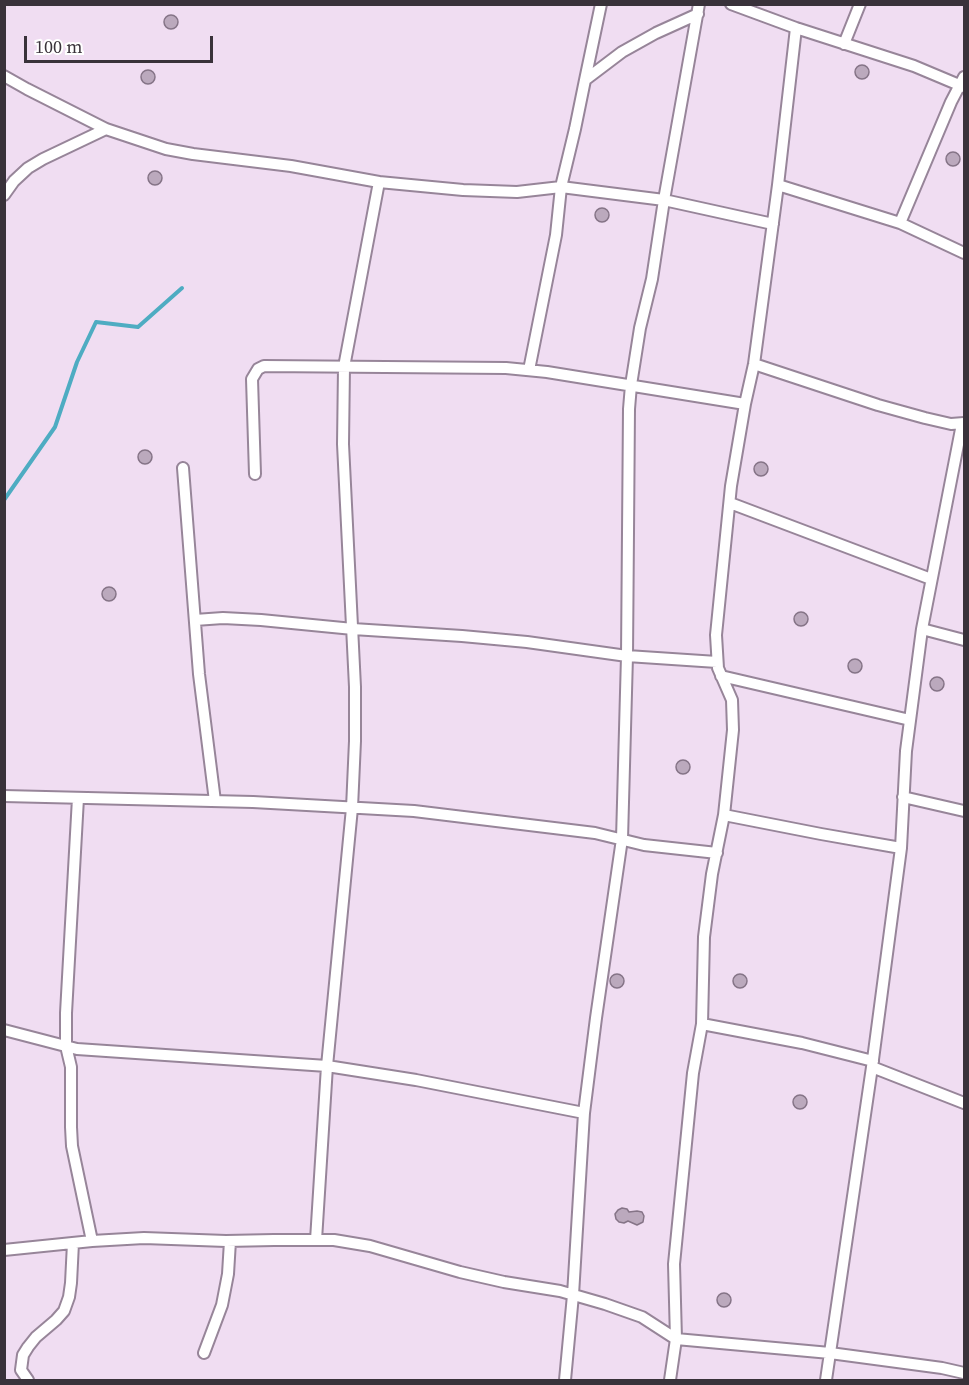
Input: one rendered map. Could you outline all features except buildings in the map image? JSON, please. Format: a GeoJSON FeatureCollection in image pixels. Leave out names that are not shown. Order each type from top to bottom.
{"type":"FeatureCollection","features":[{"type":"Feature","properties":{"kind":"street"},"geometry":{"type":"LineString","coordinates":[[529,370],[556,235],[561,187],[601,4]]}},
{"type":"Feature","properties":{"kind":"street"},"geometry":{"type":"LineString","coordinates":[[731,4],[963,83],[951,102],[900,223]]}},
{"type":"Feature","properties":{"kind":"street"},"geometry":{"type":"LineString","coordinates":[[844,44],[860,4]]}},
{"type":"Feature","properties":{"kind":"street"},"geometry":{"type":"LineString","coordinates":[[585,80],[622,52],[698,9]]}},
{"type":"Feature","properties":{"kind":"street"},"geometry":{"type":"LineString","coordinates":[[565,1380],[573,1295],[584,1113],[622,839],[631,385],[640,328],[654,267],[698,9]]}},
{"type":"Feature","properties":{"kind":"street"},"geometry":{"type":"LineString","coordinates":[[670,1380],[676,1339],[674,1264],[693,1073],[702,1024],[704,937],[724,815],[733,730],[732,700],[717,662],[716,635],[730,503],[745,404],[754,364],[796,28]]}},
{"type":"Feature","properties":{"kind":"street"},"geometry":{"type":"LineString","coordinates":[[4,76],[106,129],[166,149],[291,166],[379,182],[463,190],[517,192],[561,187],[664,200],[773,224]]}},
{"type":"Feature","properties":{"kind":"street"},"geometry":{"type":"LineString","coordinates":[[4,195],[14,181],[28,168],[106,129]]}},
{"type":"Feature","properties":{"kind":"street"},"geometry":{"type":"LineString","coordinates":[[316,1240],[327,1066],[352,808],[355,720],[344,477],[344,367],[379,182]]}},
{"type":"Feature","properties":{"kind":"street"},"geometry":{"type":"LineString","coordinates":[[778,185],[900,223],[964,253]]}},
{"type":"Feature","properties":{"kind":"street"},"geometry":{"type":"LineString","coordinates":[[754,364],[878,405],[951,424],[963,424],[921,629],[906,751],[901,848],[826,1380]]}},
{"type":"Feature","properties":{"kind":"street"},"geometry":{"type":"LineString","coordinates":[[255,474],[251,385],[258,369],[264,366],[506,368],[631,385],[745,404]]}},
{"type":"Feature","properties":{"kind":"street"},"geometry":{"type":"LineString","coordinates":[[183,468],[199,674],[215,801]]}},
{"type":"Feature","properties":{"kind":"street"},"geometry":{"type":"LineString","coordinates":[[730,503],[931,579]]}},
{"type":"Feature","properties":{"kind":"street"},"geometry":{"type":"LineString","coordinates":[[195,620],[223,618],[527,642],[627,656],[717,662]]}},
{"type":"Feature","properties":{"kind":"street"},"geometry":{"type":"LineString","coordinates":[[921,629],[964,640]]}},
{"type":"Feature","properties":{"kind":"street"},"geometry":{"type":"LineString","coordinates":[[721,676],[910,720]]}},
{"type":"Feature","properties":{"kind":"street"},"geometry":{"type":"LineString","coordinates":[[4,796],[253,802],[414,811],[595,833],[644,845],[717,853]]}},
{"type":"Feature","properties":{"kind":"street"},"geometry":{"type":"LineString","coordinates":[[903,797],[964,811]]}},
{"type":"Feature","properties":{"kind":"street"},"geometry":{"type":"LineString","coordinates":[[78,798],[66,1046],[71,1067],[72,1146],[92,1241]]}},
{"type":"Feature","properties":{"kind":"street"},"geometry":{"type":"LineString","coordinates":[[724,815],[901,848]]}},
{"type":"Feature","properties":{"kind":"street"},"geometry":{"type":"LineString","coordinates":[[702,1024],[802,1043],[872,1064],[964,1103]]}},
{"type":"Feature","properties":{"kind":"street"},"geometry":{"type":"LineString","coordinates":[[4,1030],[66,1046],[100,1051],[327,1066],[416,1080],[584,1113]]}},
{"type":"Feature","properties":{"kind":"street"},"geometry":{"type":"LineString","coordinates":[[4,1250],[144,1238],[230,1242],[334,1240],[370,1246],[460,1272],[560,1291],[605,1304],[642,1317],[676,1339],[830,1353],[964,1373]]}},
{"type":"Feature","properties":{"kind":"street"},"geometry":{"type":"LineString","coordinates":[[204,1353],[224,1296],[230,1242]]}},
{"type":"Feature","properties":{"kind":"street"},"geometry":{"type":"LineString","coordinates":[[28,1380],[21,1370],[23,1355],[36,1337],[57,1320],[67,1304],[71,1283],[73,1244]]}},
{"type":"Feature","properties":{"kind":"waterway"},"geometry":{"type":"LineString","coordinates":[[4,500],[55,427],[77,362],[96,322],[138,327],[182,288]]}}]}
